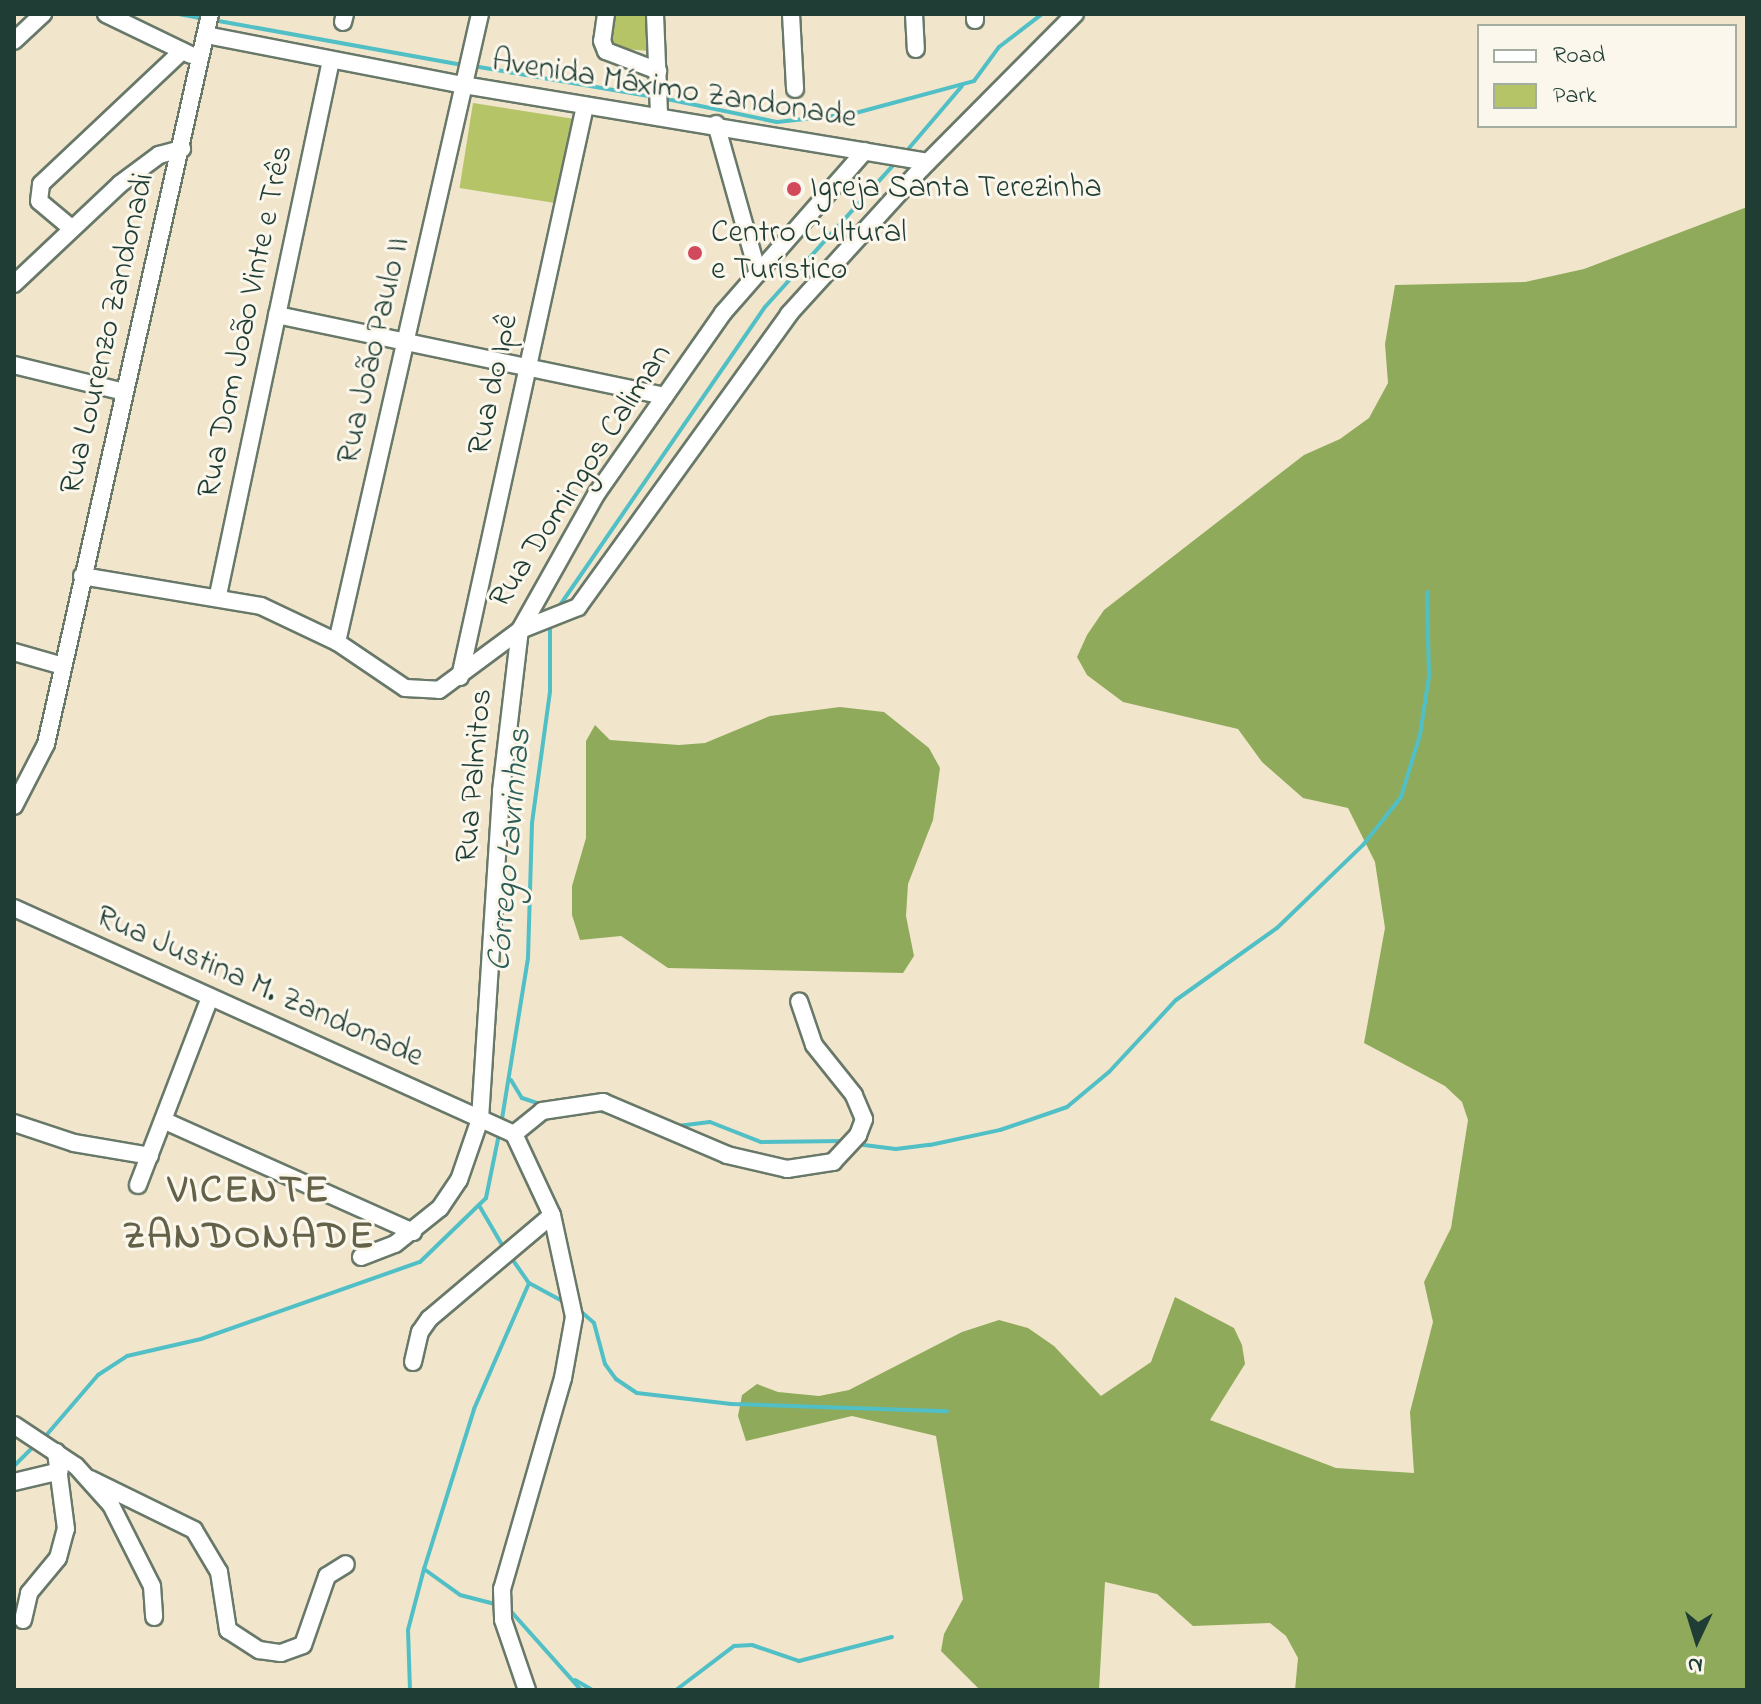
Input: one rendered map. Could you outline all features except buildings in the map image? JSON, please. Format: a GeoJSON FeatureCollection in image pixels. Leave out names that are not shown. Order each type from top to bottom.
{"type":"FeatureCollection","features":[{"type":"Feature","properties":{"kind":"street"},"geometry":{"type":"LineString","coordinates":[[14,41],[43,14]]}},
{"type":"Feature","properties":{"kind":"street"},"geometry":{"type":"LineString","coordinates":[[106,14],[201,60]]}},
{"type":"Feature","properties":{"kind":"street","name":"Rua João Paulo II"},"geometry":{"type":"LineString","coordinates":[[337,642],[480,14]]}},
{"type":"Feature","properties":{"kind":"street"},"geometry":{"type":"LineString","coordinates":[[606,14],[602,41],[614,55],[658,80]]}},
{"type":"Feature","properties":{"kind":"street"},"geometry":{"type":"LineString","coordinates":[[655,14],[659,110]]}},
{"type":"Feature","properties":{"kind":"street"},"geometry":{"type":"LineString","coordinates":[[791,14],[795,89]]}},
{"type":"Feature","properties":{"kind":"street"},"geometry":{"type":"LineString","coordinates":[[914,14],[916,49]]}},
{"type":"Feature","properties":{"kind":"street"},"geometry":{"type":"LineString","coordinates":[[520,630],[578,607],[789,314],[921,161],[1075,14]]}},
{"type":"Feature","properties":{"kind":"street","name":"Avenida Máximo Zandonade"},"geometry":{"type":"LineString","coordinates":[[208,25],[331,60],[465,79],[585,106],[659,110],[716,124],[921,161]]}},
{"type":"Feature","properties":{"kind":"street","name":"Rua Lourenzo Zandonadi"},"geometry":{"type":"LineString","coordinates":[[14,806],[38,766],[63,666],[121,391],[182,149],[208,25]]}},
{"type":"Feature","properties":{"kind":"street"},"geometry":{"type":"LineString","coordinates":[[70,227],[39,201],[41,184],[182,51]]}},
{"type":"Feature","properties":{"kind":"street","name":"Rua Dom João Vinte e Três"},"geometry":{"type":"LineString","coordinates":[[218,595],[331,60]]}},
{"type":"Feature","properties":{"kind":"street","name":"Rua do Ipê"},"geometry":{"type":"LineString","coordinates":[[460,677],[585,106]]}},
{"type":"Feature","properties":{"kind":"street"},"geometry":{"type":"LineString","coordinates":[[716,124],[758,273]]}},
{"type":"Feature","properties":{"kind":"street"},"geometry":{"type":"LineString","coordinates":[[14,285],[70,227],[142,166],[182,149]]}},
{"type":"Feature","properties":{"kind":"street","name":"Rua Domingos Caliman"},"geometry":{"type":"LineString","coordinates":[[82,576],[218,595],[281,613],[337,642],[405,688],[439,690],[520,630],[597,493],[723,313],[865,151]]}},
{"type":"Feature","properties":{"kind":"street"},"geometry":{"type":"LineString","coordinates":[[277,315],[665,396]]}},
{"type":"Feature","properties":{"kind":"street"},"geometry":{"type":"LineString","coordinates":[[14,365],[121,391]]}},
{"type":"Feature","properties":{"kind":"street","name":"Rua Palmitos"},"geometry":{"type":"LineString","coordinates":[[488,1122],[501,791],[520,630]]}},
{"type":"Feature","properties":{"kind":"street"},"geometry":{"type":"LineString","coordinates":[[14,652],[63,666]]}},
{"type":"Feature","properties":{"kind":"street","name":"Rua Justina M. Zandonade"},"geometry":{"type":"LineString","coordinates":[[14,908],[513,1133]]}},
{"type":"Feature","properties":{"kind":"street"},"geometry":{"type":"LineString","coordinates":[[138,1185],[210,997]]}},
{"type":"Feature","properties":{"kind":"street"},"geometry":{"type":"LineString","coordinates":[[527,1690],[503,1620],[502,1589],[573,1339],[572,1287],[552,1215],[513,1133],[542,1111],[563,1104],[603,1102],[727,1155],[787,1169],[833,1162],[858,1135],[864,1119],[854,1095],[814,1045],[799,1001]]}},
{"type":"Feature","properties":{"kind":"street"},"geometry":{"type":"LineString","coordinates":[[165,1121],[413,1232]]}},
{"type":"Feature","properties":{"kind":"street"},"geometry":{"type":"LineString","coordinates":[[361,1257],[413,1232],[440,1208],[459,1180],[488,1122]]}},
{"type":"Feature","properties":{"kind":"street"},"geometry":{"type":"LineString","coordinates":[[14,1123],[62,1140],[150,1156]]}},
{"type":"Feature","properties":{"kind":"street"},"geometry":{"type":"LineString","coordinates":[[413,1362],[420,1332],[429,1319],[552,1215]]}},
{"type":"Feature","properties":{"kind":"street"},"geometry":{"type":"LineString","coordinates":[[25,1431],[90,1479],[133,1504],[194,1530],[219,1572],[228,1630],[259,1650],[281,1653],[303,1645],[327,1576],[346,1564]]}},
{"type":"Feature","properties":{"kind":"street"},"geometry":{"type":"LineString","coordinates":[[23,1620],[34,1585],[58,1558],[63,1543],[67,1515],[56,1452]]}},
{"type":"Feature","properties":{"kind":"street"},"geometry":{"type":"LineString","coordinates":[[14,1482],[60,1471]]}},
{"type":"Feature","properties":{"kind":"street"},"geometry":{"type":"LineString","coordinates":[[90,1479],[123,1526],[152,1586],[154,1617]]}},
{"type":"Feature","properties":{"kind":"green space"},"geometry":{"type":"Polygon","coordinates":[[[611,14],[645,14],[649,51],[612,48],[607,30],[611,14]]]}},
{"type":"Feature","properties":{"kind":"green space"},"geometry":{"type":"Polygon","coordinates":[[[473,103],[578,120],[564,205],[460,188],[473,103]]]}},
{"type":"Feature","properties":{"kind":"green space"},"geometry":{"type":"Polygon","coordinates":[[[1747,207],[1747,1690],[1295,1690],[1298,1658],[1286,1636],[1270,1623],[1193,1626],[1157,1594],[1105,1582],[1099,1690],[980,1690],[941,1651],[944,1634],[963,1599],[936,1436],[852,1416],[746,1441],[738,1416],[742,1395],[757,1384],[778,1392],[819,1396],[849,1390],[962,1332],[999,1320],[1028,1328],[1054,1346],[1101,1396],[1151,1362],[1175,1297],[1234,1328],[1242,1345],[1245,1364],[1210,1420],[1336,1468],[1414,1473],[1410,1412],[1433,1322],[1424,1282],[1451,1228],[1468,1120],[1462,1102],[1445,1086],[1364,1043],[1385,928],[1375,862],[1348,808],[1303,798],[1262,762],[1238,729],[1123,702],[1087,675],[1077,657],[1087,635],[1104,610],[1304,455],[1340,439],[1369,418],[1388,383],[1385,344],[1395,285],[1525,282],[1584,269],[1747,207]]]}},
{"type":"Feature","properties":{"kind":"green space"},"geometry":{"type":"Polygon","coordinates":[[[840,707],[884,712],[929,748],[940,768],[933,820],[908,884],[906,916],[914,956],[903,973],[668,968],[621,936],[580,940],[572,915],[572,886],[586,838],[586,741],[595,725],[610,740],[679,745],[705,743],[770,716],[840,707]]]}},
{"type":"Feature","properties":{"kind":"waterway"},"geometry":{"type":"LineString","coordinates":[[179,14],[204,19]]}},
{"type":"Feature","properties":{"kind":"waterway"},"geometry":{"type":"LineString","coordinates":[[662,98],[777,122],[852,114],[974,81],[999,47],[1042,14]]}},
{"type":"Feature","properties":{"kind":"waterway"},"geometry":{"type":"LineString","coordinates":[[213,20],[464,65]]}},
{"type":"Feature","properties":{"kind":"waterway"},"geometry":{"type":"LineString","coordinates":[[473,66],[654,97]]}},
{"type":"Feature","properties":{"kind":"waterway","name":"Córrego Lavrinhas"},"geometry":{"type":"LineString","coordinates":[[904,154],[962,86]]}},
{"type":"Feature","properties":{"kind":"waterway","name":"Córrego Lavrinhas"},"geometry":{"type":"LineString","coordinates":[[556,611],[765,307],[895,163]]}},
{"type":"Feature","properties":{"kind":"waterway"},"geometry":{"type":"LineString","coordinates":[[856,1144],[896,1149],[930,1145],[1000,1130],[1067,1107],[1109,1072],[1176,1000],[1277,928],[1363,845],[1401,797],[1420,735],[1429,676],[1427,592]]}},
{"type":"Feature","properties":{"kind":"waterway","name":"Córrego Lavrinhas"},"geometry":{"type":"LineString","coordinates":[[501,1125],[528,958],[532,823],[550,691],[550,622]]}},
{"type":"Feature","properties":{"kind":"waterway"},"geometry":{"type":"LineString","coordinates":[[511,1080],[522,1098],[543,1105]]}},
{"type":"Feature","properties":{"kind":"waterway"},"geometry":{"type":"LineString","coordinates":[[596,1110],[618,1115]]}},
{"type":"Feature","properties":{"kind":"waterway"},"geometry":{"type":"LineString","coordinates":[[678,1126],[710,1122],[761,1142],[844,1141]]}},
{"type":"Feature","properties":{"kind":"waterway","name":"Córrego Lavrinhas"},"geometry":{"type":"LineString","coordinates":[[43,1439],[98,1375],[127,1356],[201,1339],[420,1262],[486,1198],[499,1134]]}},
{"type":"Feature","properties":{"kind":"waterway"},"geometry":{"type":"LineString","coordinates":[[480,1207],[505,1250]]}},
{"type":"Feature","properties":{"kind":"waterway"},"geometry":{"type":"LineString","coordinates":[[510,1256],[529,1283],[566,1303]]}},
{"type":"Feature","properties":{"kind":"waterway"},"geometry":{"type":"LineString","coordinates":[[410,1690],[408,1630],[424,1569],[474,1409],[529,1283]]}},
{"type":"Feature","properties":{"kind":"waterway"},"geometry":{"type":"LineString","coordinates":[[578,1309],[594,1323],[605,1364],[616,1379],[637,1393],[731,1404],[947,1411]]}},
{"type":"Feature","properties":{"kind":"waterway","name":"Córrego Lavrinhas"},"geometry":{"type":"LineString","coordinates":[[14,1466],[36,1444]]}},
{"type":"Feature","properties":{"kind":"waterway"},"geometry":{"type":"LineString","coordinates":[[424,1569],[460,1595],[499,1605]]}},
{"type":"Feature","properties":{"kind":"waterway"},"geometry":{"type":"LineString","coordinates":[[508,1608],[581,1690]]}},
{"type":"Feature","properties":{"kind":"waterway"},"geometry":{"type":"LineString","coordinates":[[676,1690],[734,1646],[752,1645],[799,1661],[892,1637]]}},
{"type":"Feature","properties":{"kind":"waterway"},"geometry":{"type":"LineString","coordinates":[[575,1680],[592,1690]]}},
{"type":"Feature","properties":{"kind":"place","name":"Igreja Santa Terezinha"},"geometry":{"type":"Point","coordinates":[794,189]}},
{"type":"Feature","properties":{"kind":"place","name":"Centro Cultural e Turístico"},"geometry":{"type":"Point","coordinates":[695,253]}},
{"type":"Feature","properties":{"kind":"district","name":"VICENTE ZANDONADE"},"geometry":{"type":"Point","coordinates":[249,1215]}}]}
